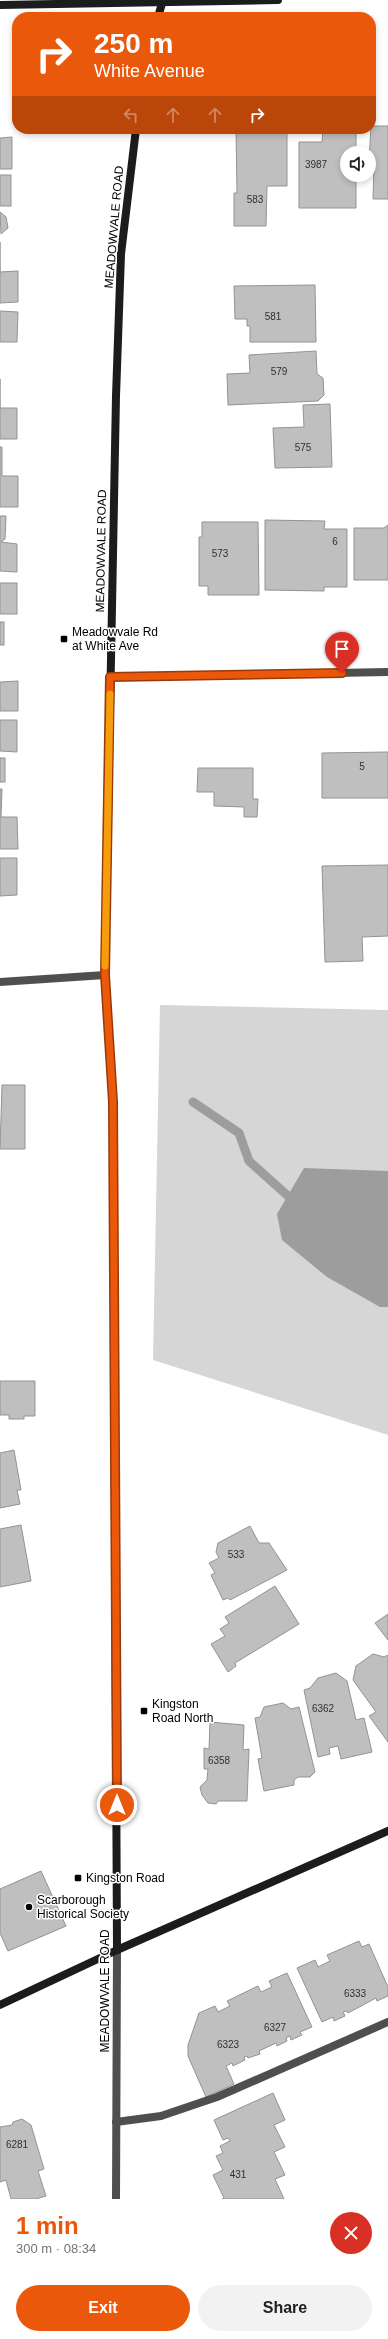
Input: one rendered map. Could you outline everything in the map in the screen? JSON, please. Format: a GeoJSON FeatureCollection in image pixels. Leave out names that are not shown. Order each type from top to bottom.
{"type":"FeatureCollection","features":[{"type":"Feature","properties":{"kind":"street"},"geometry":{"type":"LineString","coordinates":[[0,5],[278,0]]}},
{"type":"Feature","properties":{"kind":"street"},"geometry":{"type":"LineString","coordinates":[[160,12],[163,1]]}},
{"type":"Feature","properties":{"kind":"street","name":"MEADOWVALE ROAD"},"geometry":{"type":"LineString","coordinates":[[116,2199],[117,1950],[113,1102],[105,975],[120,254],[135,134]]}},
{"type":"Feature","properties":{"kind":"street"},"geometry":{"type":"LineString","coordinates":[[110,677],[388,672]]}},
{"type":"Feature","properties":{"kind":"street"},"geometry":{"type":"LineString","coordinates":[[0,982],[105,975]]}},
{"type":"Feature","properties":{"kind":"street"},"geometry":{"type":"LineString","coordinates":[[0,2005],[117,1950],[388,1831]]}},
{"type":"Feature","properties":{"kind":"street"},"geometry":{"type":"LineString","coordinates":[[116,2122],[161,2116],[217,2097],[388,2022]]}},
{"type":"Feature","properties":{"kind":"shaded area"},"geometry":{"type":"Polygon","coordinates":[[[160,1005],[388,1010],[388,1435],[153,1360],[160,1005]]]}},
{"type":"Feature","properties":{"kind":"shaded area"},"geometry":{"type":"Polygon","coordinates":[[[304,1168],[388,1171],[388,1307],[380,1307],[327,1277],[282,1240],[277,1214],[304,1168]]]}},
{"type":"Feature","properties":{"kind":"building"},"geometry":{"type":"Polygon","coordinates":[[[376,126],[388,126],[388,199],[373,199],[373,182],[376,182],[376,146],[370,146],[371,134],[376,134],[376,126]]]}},
{"type":"Feature","properties":{"kind":"building"},"geometry":{"type":"Polygon","coordinates":[[[236,134],[287,134],[287,186],[267,186],[266,226],[234,226],[234,193],[237,193],[236,134]]]}},
{"type":"Feature","properties":{"kind":"building"},"geometry":{"type":"Polygon","coordinates":[[[323,134],[356,134],[356,146],[340,146],[340,182],[356,182],[356,208],[299,208],[299,142],[322,142],[323,134]]]}},
{"type":"Feature","properties":{"kind":"building"},"geometry":{"type":"Polygon","coordinates":[[[12,137],[12,169],[0,169],[0,138],[12,137]]]}},
{"type":"Feature","properties":{"kind":"building"},"geometry":{"type":"Polygon","coordinates":[[[0,175],[11,175],[11,206],[0,206],[0,175]]]}},
{"type":"Feature","properties":{"kind":"building"},"geometry":{"type":"Polygon","coordinates":[[[0,212],[6,217],[8,228],[1,234],[0,212]]]}},
{"type":"Feature","properties":{"kind":"building"},"geometry":{"type":"Polygon","coordinates":[[[18,271],[18,302],[0,303],[0,272],[18,271]]]}},
{"type":"Feature","properties":{"kind":"building"},"geometry":{"type":"Polygon","coordinates":[[[315,285],[316,342],[250,342],[250,326],[247,326],[247,319],[235,319],[234,286],[315,285]]]}},
{"type":"Feature","properties":{"kind":"building"},"geometry":{"type":"Polygon","coordinates":[[[0,311],[18,312],[17,342],[0,342],[0,311]]]}},
{"type":"Feature","properties":{"kind":"building"},"geometry":{"type":"Polygon","coordinates":[[[316,351],[317,374],[323,378],[324,395],[318,401],[228,405],[227,374],[250,373],[249,355],[316,351]]]}},
{"type":"Feature","properties":{"kind":"building"},"geometry":{"type":"Polygon","coordinates":[[[330,404],[332,467],[275,468],[273,428],[304,427],[303,405],[330,404]]]}},
{"type":"Feature","properties":{"kind":"building"},"geometry":{"type":"Polygon","coordinates":[[[0,408],[17,408],[17,439],[0,439],[0,408]]]}},
{"type":"Feature","properties":{"kind":"building"},"geometry":{"type":"Polygon","coordinates":[[[0,447],[2,447],[2,476],[18,476],[18,507],[0,507],[0,447]]]}},
{"type":"Feature","properties":{"kind":"building"},"geometry":{"type":"Polygon","coordinates":[[[0,516],[6,516],[5,539],[1,542],[17,544],[17,572],[0,571],[0,516]]]}},
{"type":"Feature","properties":{"kind":"building"},"geometry":{"type":"Polygon","coordinates":[[[265,520],[325,521],[324,529],[347,529],[347,587],[324,587],[324,591],[265,590],[265,520]]]}},
{"type":"Feature","properties":{"kind":"building"},"geometry":{"type":"Polygon","coordinates":[[[202,522],[258,522],[259,595],[208,595],[208,586],[199,586],[199,537],[202,537],[202,522]]]}},
{"type":"Feature","properties":{"kind":"building"},"geometry":{"type":"Polygon","coordinates":[[[388,525],[388,580],[354,580],[354,528],[384,528],[388,525]]]}},
{"type":"Feature","properties":{"kind":"building"},"geometry":{"type":"Polygon","coordinates":[[[0,583],[17,583],[17,614],[0,614],[0,583]]]}},
{"type":"Feature","properties":{"kind":"building"},"geometry":{"type":"Polygon","coordinates":[[[0,622],[4,622],[4,645],[0,645],[0,622]]]}},
{"type":"Feature","properties":{"kind":"building"},"geometry":{"type":"Polygon","coordinates":[[[18,681],[18,711],[0,711],[0,682],[18,681]]]}},
{"type":"Feature","properties":{"kind":"building"},"geometry":{"type":"Polygon","coordinates":[[[0,720],[17,720],[17,752],[0,751],[0,720]]]}},
{"type":"Feature","properties":{"kind":"building"},"geometry":{"type":"Polygon","coordinates":[[[388,752],[388,798],[322,798],[322,753],[388,752]]]}},
{"type":"Feature","properties":{"kind":"building"},"geometry":{"type":"Polygon","coordinates":[[[0,758],[5,758],[5,782],[0,782],[0,758]]]}},
{"type":"Feature","properties":{"kind":"building"},"geometry":{"type":"Polygon","coordinates":[[[198,768],[253,768],[253,799],[258,799],[257,817],[244,817],[244,807],[214,806],[214,792],[197,792],[198,768]]]}},
{"type":"Feature","properties":{"kind":"building"},"geometry":{"type":"Polygon","coordinates":[[[0,789],[2,789],[1,817],[17,817],[18,849],[0,849],[0,789]]]}},
{"type":"Feature","properties":{"kind":"building"},"geometry":{"type":"Polygon","coordinates":[[[0,858],[17,858],[17,895],[0,896],[0,858]]]}},
{"type":"Feature","properties":{"kind":"building"},"geometry":{"type":"Polygon","coordinates":[[[388,865],[388,936],[362,937],[363,961],[325,962],[322,866],[388,865]]]}},
{"type":"Feature","properties":{"kind":"building"},"geometry":{"type":"Polygon","coordinates":[[[2,1085],[25,1085],[25,1149],[0,1149],[2,1085]]]}},
{"type":"Feature","properties":{"kind":"building"},"geometry":{"type":"Polygon","coordinates":[[[0,1381],[35,1381],[35,1416],[24,1416],[24,1419],[9,1419],[9,1415],[0,1415],[0,1381]]]}},
{"type":"Feature","properties":{"kind":"building"},"geometry":{"type":"Polygon","coordinates":[[[14,1450],[21,1490],[17,1490],[20,1504],[0,1508],[0,1453],[14,1450]]]}},
{"type":"Feature","properties":{"kind":"building"},"geometry":{"type":"Polygon","coordinates":[[[21,1525],[31,1581],[0,1587],[0,1529],[21,1525]]]}},
{"type":"Feature","properties":{"kind":"building"},"geometry":{"type":"Polygon","coordinates":[[[250,1526],[259,1543],[269,1543],[287,1570],[230,1600],[228,1598],[223,1600],[211,1575],[215,1573],[209,1563],[219,1558],[216,1552],[218,1543],[250,1526]]]}},
{"type":"Feature","properties":{"kind":"building"},"geometry":{"type":"Polygon","coordinates":[[[275,1586],[299,1624],[235,1663],[236,1666],[228,1672],[211,1644],[225,1636],[220,1629],[229,1623],[225,1617],[275,1586]]]}},
{"type":"Feature","properties":{"kind":"building"},"geometry":{"type":"Polygon","coordinates":[[[388,1614],[388,1640],[375,1623],[388,1614]]]}},
{"type":"Feature","properties":{"kind":"building"},"geometry":{"type":"Polygon","coordinates":[[[373,1654],[384,1657],[388,1655],[388,1742],[369,1716],[376,1712],[353,1680],[356,1666],[373,1654]]]}},
{"type":"Feature","properties":{"kind":"building"},"geometry":{"type":"Polygon","coordinates":[[[336,1673],[347,1681],[356,1720],[364,1718],[372,1752],[341,1759],[338,1746],[329,1748],[330,1754],[318,1757],[304,1690],[310,1688],[318,1678],[336,1673]]]}},
{"type":"Feature","properties":{"kind":"building"},"geometry":{"type":"Polygon","coordinates":[[[283,1703],[291,1709],[299,1707],[315,1772],[310,1777],[298,1777],[294,1780],[294,1785],[264,1791],[258,1759],[262,1758],[255,1718],[260,1717],[264,1707],[283,1703]]]}},
{"type":"Feature","properties":{"kind":"building"},"geometry":{"type":"Polygon","coordinates":[[[210,1722],[244,1725],[243,1750],[249,1749],[247,1801],[218,1801],[216,1804],[208,1803],[202,1795],[200,1787],[207,1780],[208,1769],[204,1769],[204,1748],[209,1749],[210,1722]]]}},
{"type":"Feature","properties":{"kind":"building","name":"Scarborough Historical Society"},"geometry":{"type":"Polygon","coordinates":[[[41,1871],[66,1926],[8,1951],[0,1933],[0,1889],[41,1871]]]}},
{"type":"Feature","properties":{"kind":"building"},"geometry":{"type":"Polygon","coordinates":[[[359,1941],[362,1947],[369,1944],[388,1987],[388,1996],[377,2001],[376,1998],[348,2013],[347,2011],[343,2012],[345,2016],[334,2021],[333,2017],[322,2022],[297,1968],[315,1960],[318,1967],[330,1961],[327,1955],[359,1941]]]}},
{"type":"Feature","properties":{"kind":"building"},"geometry":{"type":"Polygon","coordinates":[[[287,1973],[312,2027],[300,2032],[302,2035],[291,2040],[290,2036],[286,2038],[287,2041],[277,2046],[276,2043],[259,2051],[260,2054],[248,2058],[247,2056],[244,2057],[245,2060],[233,2066],[232,2063],[226,2066],[234,2084],[206,2097],[188,2056],[188,2045],[199,2013],[215,2006],[218,2012],[230,2006],[227,2001],[258,1986],[261,1992],[272,1987],[269,1981],[287,1973]]]}},
{"type":"Feature","properties":{"kind":"building"},"geometry":{"type":"Polygon","coordinates":[[[273,2093],[285,2120],[274,2125],[285,2147],[274,2152],[285,2175],[275,2179],[284,2199],[222,2199],[224,2198],[213,2175],[223,2170],[216,2156],[223,2153],[220,2146],[230,2141],[228,2138],[223,2140],[214,2120],[273,2093]]]}},
{"type":"Feature","properties":{"kind":"building"},"geometry":{"type":"Polygon","coordinates":[[[22,2119],[31,2125],[44,2169],[38,2171],[46,2196],[36,2199],[11,2199],[6,2180],[0,2182],[0,2127],[12,2125],[13,2122],[22,2119]]]}},
{"type":"Feature","properties":{"kind":"waterway"},"geometry":{"type":"LineString","coordinates":[[193,1102],[239,1133],[249,1161],[288,1196],[299,1200]]}},
{"type":"Feature","properties":{"kind":"slow traffic"},"geometry":{"type":"LineString","coordinates":[[105,966],[110,694]]}},
{"type":"Feature","properties":{"kind":"place","name":"Meadowvale Rd at White Ave"},"geometry":{"type":"Point","coordinates":[64,639]}},
{"type":"Feature","properties":{"kind":"place","name":"Kingston Road North"},"geometry":{"type":"Point","coordinates":[144,1711]}},
{"type":"Feature","properties":{"kind":"place","name":"Kingston Road"},"geometry":{"type":"Point","coordinates":[78,1878]}},
{"type":"Feature","properties":{"kind":"place","name":"Scarborough Historical Society"},"geometry":{"type":"Point","coordinates":[29,1907]}},
{"type":"Feature","properties":{"kind":"route"},"geometry":{"type":"LineString","coordinates":[[117,1805],[113,1102],[105,975],[110,677],[342,673]]}}]}
